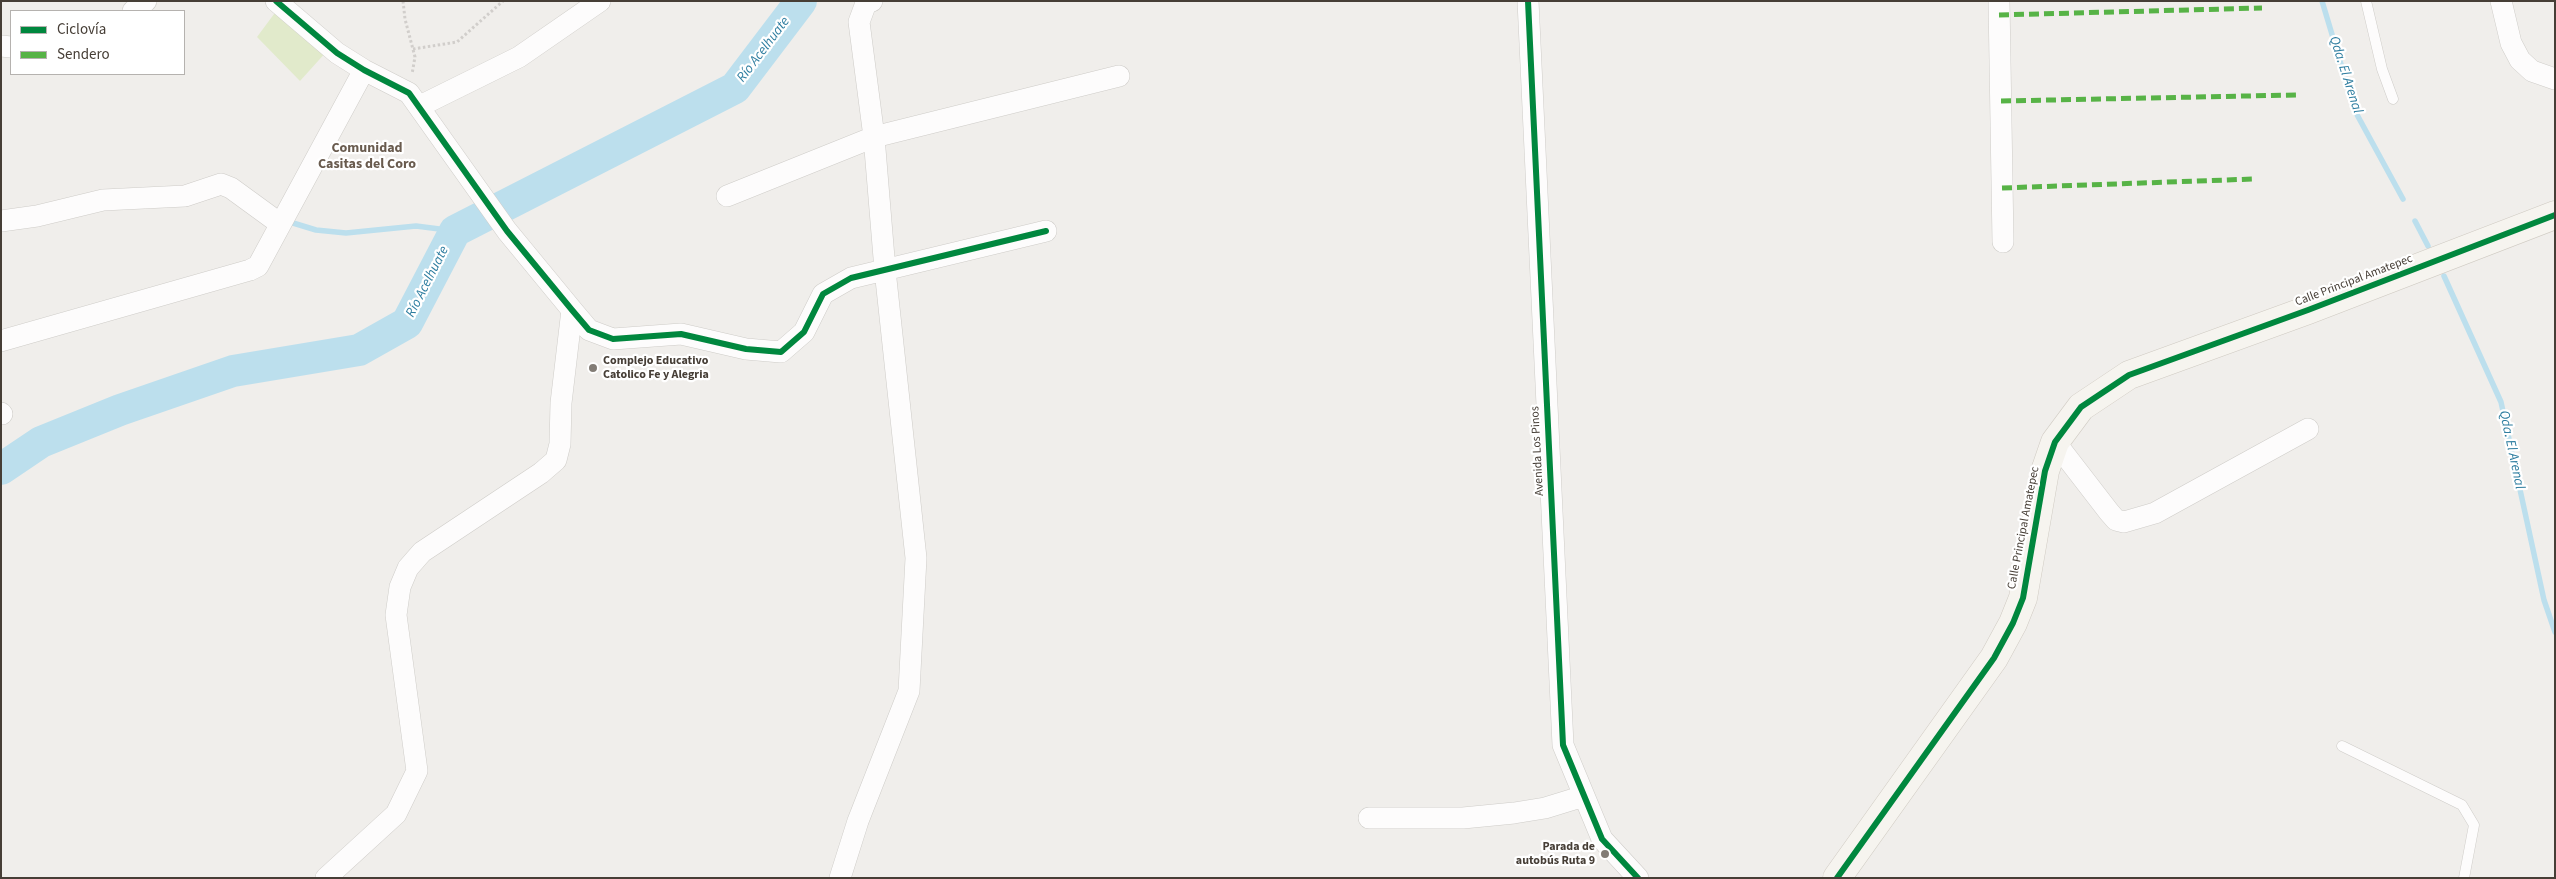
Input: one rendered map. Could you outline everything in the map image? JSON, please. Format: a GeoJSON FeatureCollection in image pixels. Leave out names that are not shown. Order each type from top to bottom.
{"type":"FeatureCollection","features":[{"type":"Feature","properties":{"kind":"street"},"geometry":{"type":"LineString","coordinates":[[134,10],[146,1]]}},
{"type":"Feature","properties":{"kind":"street"},"geometry":{"type":"LineString","coordinates":[[276,1],[337,52],[415,100],[507,231],[572,310],[589,330],[613,339],[680,334],[746,349],[781,352],[804,332],[822,294],[851,278],[1046,231]]}},
{"type":"Feature","properties":{"kind":"street"},"geometry":{"type":"LineString","coordinates":[[415,100],[519,56],[600,1]]}},
{"type":"Feature","properties":{"kind":"street"},"geometry":{"type":"LineString","coordinates":[[840,878],[858,822],[909,691],[916,558],[885,270],[874,137],[859,22],[866,3],[872,1]]}},
{"type":"Feature","properties":{"kind":"street","name":"Avenida Los Pinos"},"geometry":{"type":"LineString","coordinates":[[1528,1],[1563,745],[1602,839],[1638,878]]}},
{"type":"Feature","properties":{"kind":"street"},"geometry":{"type":"LineString","coordinates":[[1999,1],[2003,242]]}},
{"type":"Feature","properties":{"kind":"street"},"geometry":{"type":"LineString","coordinates":[[2500,1],[2511,43],[2520,60],[2532,71],[2555,79]]}},
{"type":"Feature","properties":{"kind":"street"},"geometry":{"type":"LineString","coordinates":[[1,341],[250,270],[263,260],[279,223],[364,70]]}},
{"type":"Feature","properties":{"kind":"street"},"geometry":{"type":"LineString","coordinates":[[727,196],[874,137],[1119,76]]}},
{"type":"Feature","properties":{"kind":"street"},"geometry":{"type":"LineString","coordinates":[[1,221],[37,216],[103,200],[185,196],[221,184],[231,188],[279,223]]}},
{"type":"Feature","properties":{"kind":"street","name":"Calle Principal Amatepec"},"geometry":{"type":"LineString","coordinates":[[1837,878],[1994,658],[2013,623],[2023,598],[2045,471],[2055,442],[2081,407],[2129,375],[2308,310],[2555,215]]}},
{"type":"Feature","properties":{"kind":"street"},"geometry":{"type":"LineString","coordinates":[[326,878],[396,814],[417,771],[396,615],[400,588],[408,568],[422,552],[542,473],[556,460],[560,444],[561,403],[572,310]]}},
{"type":"Feature","properties":{"kind":"street"},"geometry":{"type":"LineString","coordinates":[[2055,442],[2109,512],[2116,520],[2124,522],[2155,513],[2308,429]]}},
{"type":"Feature","properties":{"kind":"street"},"geometry":{"type":"LineString","coordinates":[[1369,818],[1463,818],[1514,813],[1545,808],[1584,796]]}},
{"type":"Feature","properties":{"kind":"lane"},"geometry":{"type":"LineString","coordinates":[[2366,1],[2382,69],[2393,99]]}},
{"type":"Feature","properties":{"kind":"lane"},"geometry":{"type":"LineString","coordinates":[[2342,746],[2462,805],[2474,826],[2464,878]]}},
{"type":"Feature","properties":{"kind":"path"},"geometry":{"type":"LineString","coordinates":[[404,1],[404,19],[415,57],[415,100]]}},
{"type":"Feature","properties":{"kind":"path"},"geometry":{"type":"LineString","coordinates":[[413,50],[457,42],[503,1]]}},
{"type":"Feature","properties":{"kind":"green space"},"geometry":{"type":"Polygon","coordinates":[[[277,10],[328,50],[300,81],[257,37],[277,10]]]}},
{"type":"Feature","properties":{"kind":"waterway","name":"Río Acelhuate"},"geometry":{"type":"LineString","coordinates":[[1,469],[41,442],[120,410],[233,371],[359,350],[407,323],[455,231],[735,88],[801,1]]}},
{"type":"Feature","properties":{"kind":"waterway","name":"Qda. El Arenal"},"geometry":{"type":"LineString","coordinates":[[2322,1],[2355,111],[2403,199]]}},
{"type":"Feature","properties":{"kind":"waterway","name":"Qda. El Arenal"},"geometry":{"type":"LineString","coordinates":[[2415,221],[2428,246]]}},
{"type":"Feature","properties":{"kind":"waterway"},"geometry":{"type":"LineString","coordinates":[[293,223],[316,230],[346,233],[416,226],[455,231]]}},
{"type":"Feature","properties":{"kind":"waterway","name":"Qda. El Arenal"},"geometry":{"type":"LineString","coordinates":[[2444,276],[2501,402],[2544,600],[2555,632]]}},
{"type":"Feature","properties":{"kind":"marked path"},"geometry":{"type":"LineString","coordinates":[[1999,15],[2262,8]]}},
{"type":"Feature","properties":{"kind":"marked path"},"geometry":{"type":"LineString","coordinates":[[2001,101],[2296,95]]}},
{"type":"Feature","properties":{"kind":"marked path"},"geometry":{"type":"LineString","coordinates":[[2002,188],[2254,179]]}},
{"type":"Feature","properties":{"kind":"cycle path"},"geometry":{"type":"LineString","coordinates":[[276,1],[337,53],[364,70],[409,93],[507,231],[572,310],[589,330],[613,339],[681,334],[746,349],[781,352],[804,332],[823,294],[851,278],[1046,231]]}},
{"type":"Feature","properties":{"kind":"cycle path"},"geometry":{"type":"LineString","coordinates":[[1528,1],[1563,745],[1602,839],[1638,878]]}},
{"type":"Feature","properties":{"kind":"cycle path"},"geometry":{"type":"LineString","coordinates":[[1837,878],[1994,658],[2013,623],[2023,598],[2045,471],[2055,442],[2081,407],[2129,375],[2308,310],[2555,215]]}},
{"type":"Feature","properties":{"kind":"place","name":"Complejo Educativo Catolico Fe y Alegria"},"geometry":{"type":"Point","coordinates":[593,368]}},
{"type":"Feature","properties":{"kind":"place","name":"Parada de autobús Ruta 9"},"geometry":{"type":"Point","coordinates":[1605,854]}},
{"type":"Feature","properties":{"kind":"district","name":"Comunidad Casitas del Coro"},"geometry":{"type":"Point","coordinates":[367,158]}}]}
